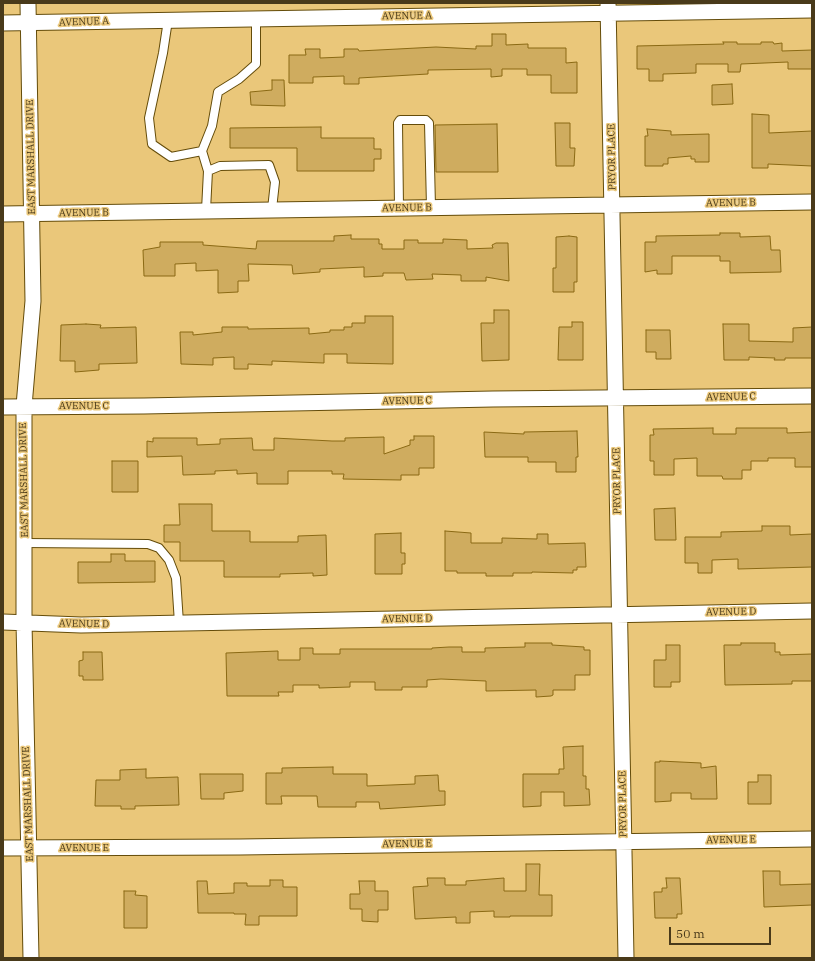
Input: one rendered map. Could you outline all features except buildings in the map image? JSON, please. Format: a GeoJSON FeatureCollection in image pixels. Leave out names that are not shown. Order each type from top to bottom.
{"type":"FeatureCollection","features":[{"type":"Feature","properties":{"kind":"street","name":"EAST MARSHALL DRIVE"},"geometry":{"type":"LineString","coordinates":[[28,3],[34,301],[24,406],[24,622],[30,848],[31,958]]}},
{"type":"Feature","properties":{"kind":"street","name":"AVENUE A"},"geometry":{"type":"LineString","coordinates":[[3,23],[256,18],[608,8],[812,10]]}},
{"type":"Feature","properties":{"kind":"street","name":"PRYOR PLACE"},"geometry":{"type":"LineString","coordinates":[[608,8],[613,205],[615,398],[621,614],[623,842],[626,958]]}},
{"type":"Feature","properties":{"kind":"street","name":"AVENUE B"},"geometry":{"type":"LineString","coordinates":[[3,214],[812,202]]}},
{"type":"Feature","properties":{"kind":"street","name":"AVENUE C"},"geometry":{"type":"LineString","coordinates":[[3,407],[144,406],[485,399],[812,396]]}},
{"type":"Feature","properties":{"kind":"street","name":"AVENUE D"},"geometry":{"type":"LineString","coordinates":[[3,622],[81,625],[812,611]]}},
{"type":"Feature","properties":{"kind":"street","name":"AVENUE E"},"geometry":{"type":"LineString","coordinates":[[3,848],[240,847],[812,839]]}},
{"type":"Feature","properties":{"kind":"lane"},"geometry":{"type":"LineString","coordinates":[[206,210],[208,172],[202,151],[212,126],[218,92],[239,79],[256,64],[256,18]]}},
{"type":"Feature","properties":{"kind":"lane"},"geometry":{"type":"LineString","coordinates":[[168,20],[163,53],[149,118],[152,144],[171,157],[202,151]]}},
{"type":"Feature","properties":{"kind":"lane"},"geometry":{"type":"LineString","coordinates":[[399,208],[398,123],[400,120],[426,120],[429,123],[431,207]]}},
{"type":"Feature","properties":{"kind":"lane"},"geometry":{"type":"LineString","coordinates":[[208,172],[220,166],[270,165],[275,182],[272,209]]}},
{"type":"Feature","properties":{"kind":"lane"},"geometry":{"type":"LineString","coordinates":[[25,542],[148,544],[159,548],[170,560],[176,578],[178,623]]}}]}
